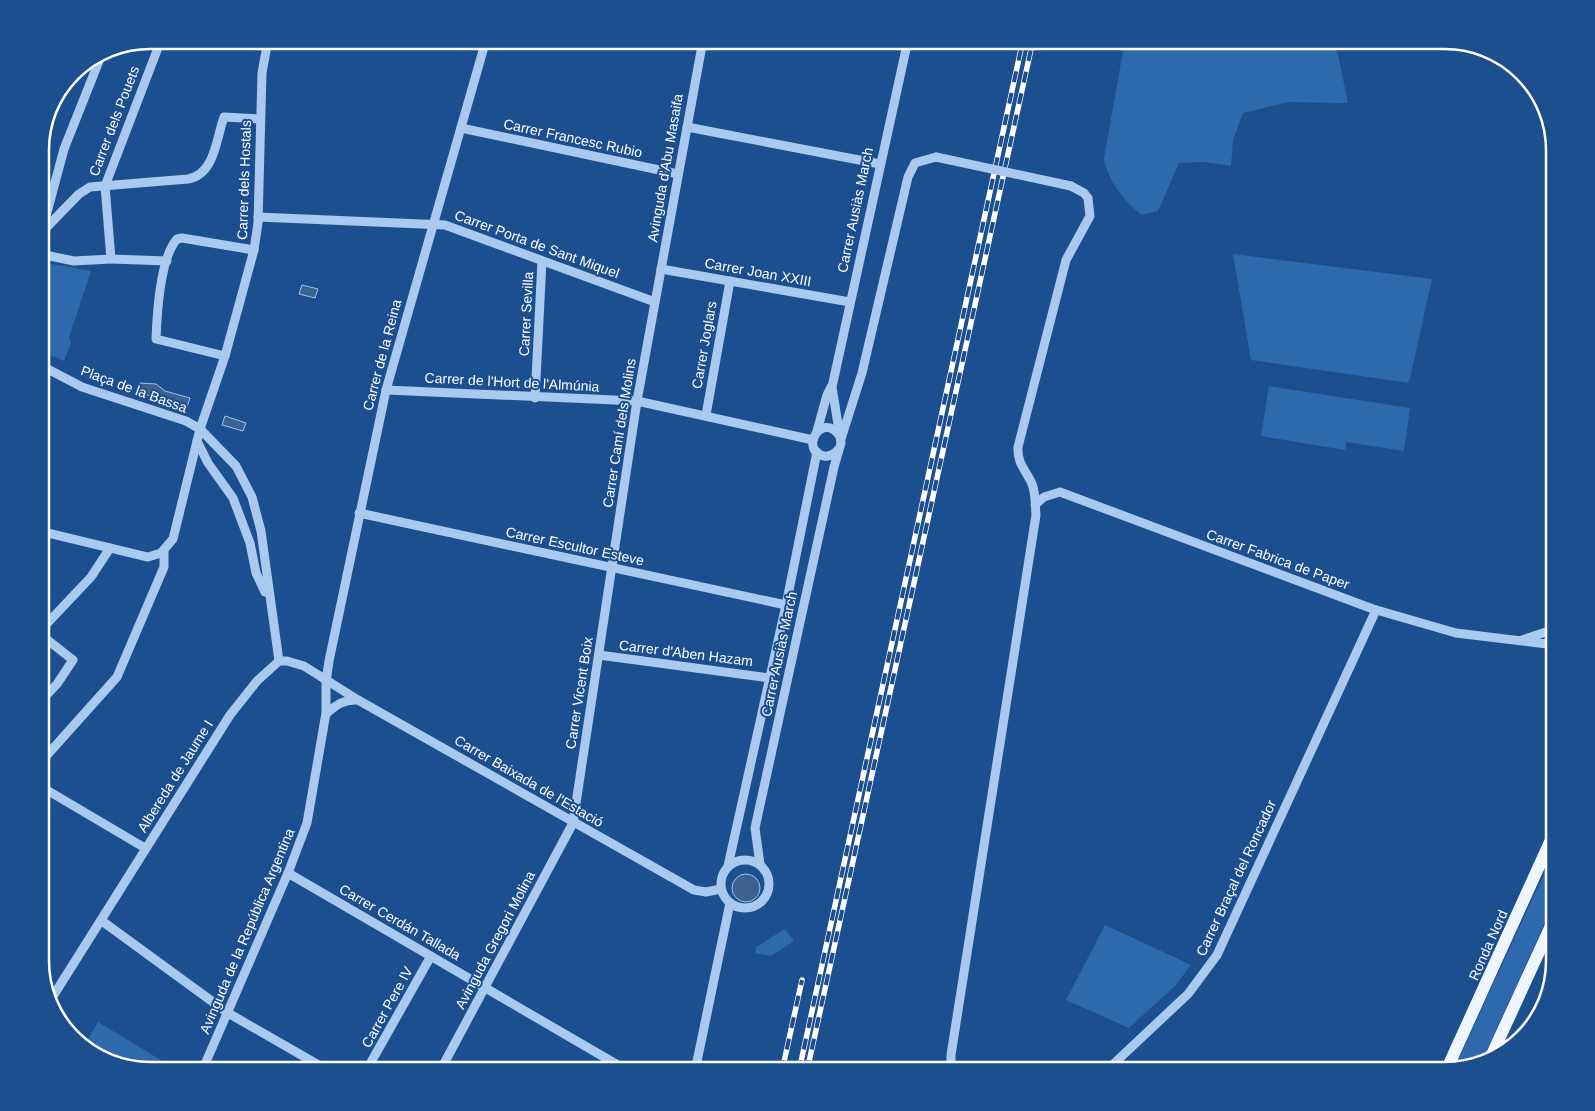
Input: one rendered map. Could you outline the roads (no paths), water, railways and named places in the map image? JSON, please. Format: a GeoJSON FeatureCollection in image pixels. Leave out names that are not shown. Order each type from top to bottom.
{"type":"FeatureCollection","features":[{"type":"Feature","properties":{"kind":"main road","name":"Ronda Nord"},"geometry":{"type":"LineString","coordinates":[[1450,1062],[1546,851]]}},
{"type":"Feature","properties":{"kind":"main road"},"geometry":{"type":"LineString","coordinates":[[1494,1049],[1546,937]]}},
{"type":"Feature","properties":{"kind":"street","name":"Carrer dels Pouets"},"geometry":{"type":"LineString","coordinates":[[49,226],[79,194],[90,187],[105,186],[157,49]]}},
{"type":"Feature","properties":{"kind":"street","name":"Carrer dels Hostals"},"geometry":{"type":"LineString","coordinates":[[218,376],[254,250],[258,217],[262,73],[266,49]]}},
{"type":"Feature","properties":{"kind":"street","name":"Carrer de la Reina"},"geometry":{"type":"LineString","coordinates":[[326,682],[359,513],[386,390],[483,49]]}},
{"type":"Feature","properties":{"kind":"street","name":"Avinguda d'Abu Masaifa"},"geometry":{"type":"LineString","coordinates":[[655,302],[701,49]]}},
{"type":"Feature","properties":{"kind":"street","name":"Carrer Ausiàs March"},"geometry":{"type":"LineString","coordinates":[[817,431],[827,396],[832,387],[906,49]]}},
{"type":"Feature","properties":{"kind":"street"},"geometry":{"type":"LineString","coordinates":[[49,204],[64,149],[100,61]]}},
{"type":"Feature","properties":{"kind":"street"},"geometry":{"type":"LineString","coordinates":[[111,259],[105,186],[188,179],[200,175],[207,168],[224,118],[260,118]]}},
{"type":"Feature","properties":{"kind":"street"},"geometry":{"type":"LineString","coordinates":[[687,127],[880,164]]}},
{"type":"Feature","properties":{"kind":"street","name":"Carrer Francesc Rubio"},"geometry":{"type":"LineString","coordinates":[[461,128],[678,174]]}},
{"type":"Feature","properties":{"kind":"street"},"geometry":{"type":"LineString","coordinates":[[840,437],[829,428],[817,431],[813,440],[817,452],[821,455],[830,456],[838,450],[840,437],[862,373],[908,177],[915,163],[936,157],[1071,186],[1084,193],[1088,198],[1090,216],[1066,260],[1018,447],[1019,464],[1031,481],[1036,515],[951,1062]]}},
{"type":"Feature","properties":{"kind":"street","name":"Carrer Porta de Sant Miquel"},"geometry":{"type":"LineString","coordinates":[[258,217],[432,226],[445,225],[655,302]]}},
{"type":"Feature","properties":{"kind":"street"},"geometry":{"type":"LineString","coordinates":[[225,356],[156,339],[160,297],[167,261],[177,238],[254,250]]}},
{"type":"Feature","properties":{"kind":"street"},"geometry":{"type":"LineString","coordinates":[[49,256],[74,261],[111,259],[167,261]]}},
{"type":"Feature","properties":{"kind":"street","name":"Carrer Sevilla"},"geometry":{"type":"LineString","coordinates":[[535,398],[542,261]]}},
{"type":"Feature","properties":{"kind":"street","name":"Carrer Joan XXIII"},"geometry":{"type":"LineString","coordinates":[[661,269],[850,302]]}},
{"type":"Feature","properties":{"kind":"street","name":"Carrer Joglars"},"geometry":{"type":"LineString","coordinates":[[706,415],[730,281]]}},
{"type":"Feature","properties":{"kind":"street","name":"Carrer Camí dels Molins"},"geometry":{"type":"LineString","coordinates":[[612,569],[637,401],[655,302]]}},
{"type":"Feature","properties":{"kind":"street"},"geometry":{"type":"LineString","coordinates":[[49,369],[59,374]]}},
{"type":"Feature","properties":{"kind":"street"},"geometry":{"type":"LineString","coordinates":[[49,372],[59,374]]}},
{"type":"Feature","properties":{"kind":"street","name":"Plaça de la Bassa"},"geometry":{"type":"LineString","coordinates":[[59,374],[82,386],[175,416],[200,430],[236,466],[246,480],[258,519],[270,601]]}},
{"type":"Feature","properties":{"kind":"street","name":"Plaça de la Bassa"},"geometry":{"type":"LineString","coordinates":[[49,753],[117,676],[165,564],[164,551],[173,539],[200,430],[218,376]]}},
{"type":"Feature","properties":{"kind":"street","name":"Carrer Ausiàs March"},"geometry":{"type":"LineString","coordinates":[[832,387],[840,437]]}},
{"type":"Feature","properties":{"kind":"street","name":"Carrer de l'Hort de l'Almúnia"},"geometry":{"type":"LineString","coordinates":[[386,390],[637,401],[813,440]]}},
{"type":"Feature","properties":{"kind":"street"},"geometry":{"type":"LineString","coordinates":[[197,441],[208,463],[233,498],[250,543],[256,573],[270,601],[279,661]]}},
{"type":"Feature","properties":{"kind":"street","name":"Carrer Ausiàs March"},"geometry":{"type":"LineString","coordinates":[[760,864],[755,828],[838,450]]}},
{"type":"Feature","properties":{"kind":"street","name":"Carrer Ausiàs March"},"geometry":{"type":"LineString","coordinates":[[728,866],[786,605],[817,452]]}},
{"type":"Feature","properties":{"kind":"street","name":"Carrer Fabrica de Paper"},"geometry":{"type":"LineString","coordinates":[[1035,505],[1044,497],[1060,492],[1376,610],[1449,631],[1546,644]]}},
{"type":"Feature","properties":{"kind":"street","name":"Carrer Escultor Esteve"},"geometry":{"type":"LineString","coordinates":[[359,513],[786,605]]}},
{"type":"Feature","properties":{"kind":"street"},"geometry":{"type":"LineString","coordinates":[[49,533],[148,557],[164,551]]}},
{"type":"Feature","properties":{"kind":"street"},"geometry":{"type":"LineString","coordinates":[[49,623],[91,577],[110,548]]}},
{"type":"Feature","properties":{"kind":"street","name":"Carrer Vicent Boix"},"geometry":{"type":"LineString","coordinates":[[573,822],[612,569]]}},
{"type":"Feature","properties":{"kind":"street","name":"Carrer Braçal del Roncador"},"geometry":{"type":"LineString","coordinates":[[1116,1062],[1188,994],[1217,955],[1376,610]]}},
{"type":"Feature","properties":{"kind":"street","name":"Carrer Fabrica de Paper"},"geometry":{"type":"LineString","coordinates":[[1518,641],[1546,632]]}},
{"type":"Feature","properties":{"kind":"street"},"geometry":{"type":"LineString","coordinates":[[49,641],[72,660],[57,684],[49,692]]}},
{"type":"Feature","properties":{"kind":"street","name":"Carrer d'Aben Hazam"},"geometry":{"type":"LineString","coordinates":[[599,655],[770,678]]}},
{"type":"Feature","properties":{"kind":"street","name":"Carrer Baixada de l'Estació"},"geometry":{"type":"LineString","coordinates":[[279,661],[287,661],[304,666],[326,682],[694,890],[706,892],[721,889]]}},
{"type":"Feature","properties":{"kind":"street","name":"Albereda de Jaume I"},"geometry":{"type":"LineString","coordinates":[[54,994],[102,922],[230,715],[257,681],[279,661]]}},
{"type":"Feature","properties":{"kind":"street","name":"Avinguda de la República Argentina"},"geometry":{"type":"LineString","coordinates":[[206,1062],[288,873],[307,823],[326,714],[326,682]]}},
{"type":"Feature","properties":{"kind":"street"},"geometry":{"type":"LineString","coordinates":[[326,714],[339,704],[349,700],[358,700]]}},
{"type":"Feature","properties":{"kind":"street"},"geometry":{"type":"LineString","coordinates":[[49,791],[146,848]]}},
{"type":"Feature","properties":{"kind":"street","name":"Avinguda Gregori Molina"},"geometry":{"type":"LineString","coordinates":[[445,1062],[573,822]]}},
{"type":"Feature","properties":{"kind":"street"},"geometry":{"type":"LineString","coordinates":[[744,859],[760,864],[769,878],[767,896],[754,907],[746,908],[730,903],[721,889],[723,873],[728,866],[744,859]]}},
{"type":"Feature","properties":{"kind":"street","name":"Carrer Cerdán Tallada"},"geometry":{"type":"LineString","coordinates":[[288,873],[486,988],[604,1062]]}},
{"type":"Feature","properties":{"kind":"street"},"geometry":{"type":"LineString","coordinates":[[697,1062],[730,903]]}},
{"type":"Feature","properties":{"kind":"street"},"geometry":{"type":"LineString","coordinates":[[102,922],[228,1014],[313,1062]]}},
{"type":"Feature","properties":{"kind":"street","name":"Carrer Pere IV"},"geometry":{"type":"LineString","coordinates":[[371,1062],[431,956]]}},
{"type":"Feature","properties":{"kind":"railway"},"geometry":{"type":"LineString","coordinates":[[801,1062],[1021,49]]}},
{"type":"Feature","properties":{"kind":"railway"},"geometry":{"type":"LineString","coordinates":[[809,1062],[1031,49]]}},
{"type":"Feature","properties":{"kind":"railway"},"geometry":{"type":"LineString","coordinates":[[784,1062],[802,980]]}}]}
